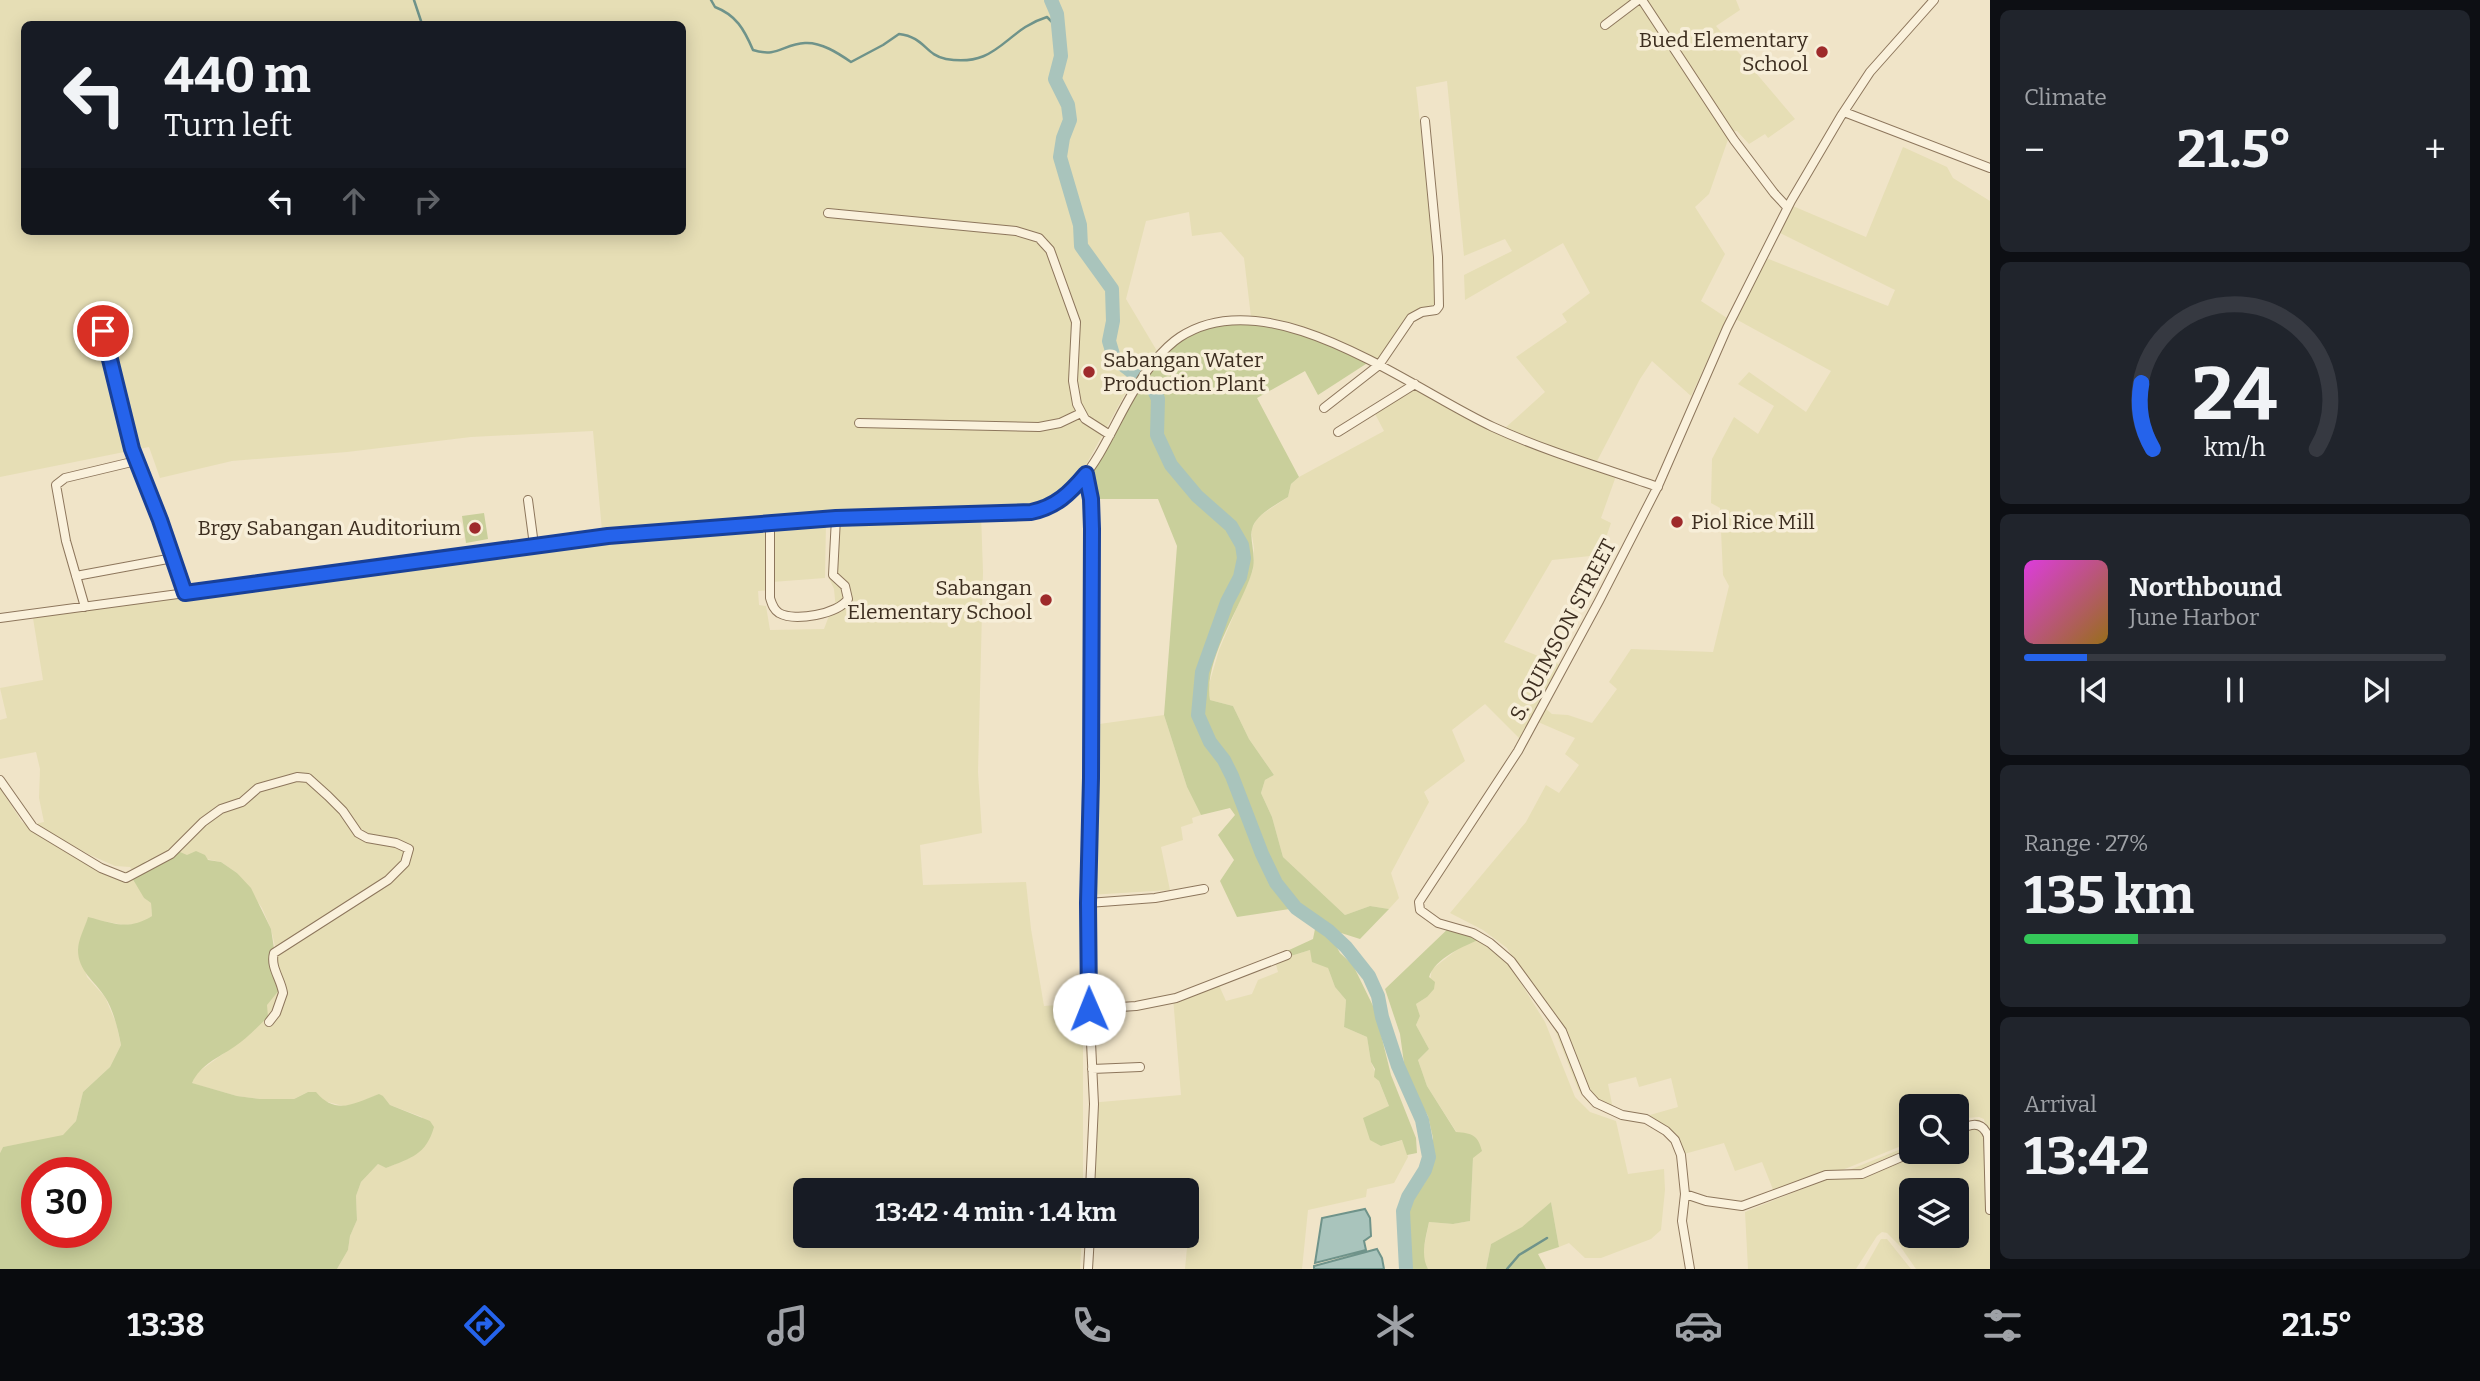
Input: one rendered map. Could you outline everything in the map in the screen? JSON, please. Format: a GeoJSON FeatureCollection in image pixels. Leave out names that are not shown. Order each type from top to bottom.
{"type":"FeatureCollection","features":[{"type":"Feature","properties":{"kind":"street"},"geometry":{"type":"LineString","coordinates":[[1605,25],[1640,0],[1734,140],[1773,193],[1787,206]]}},
{"type":"Feature","properties":{"kind":"street","name":"S. QUIMSON STREET"},"geometry":{"type":"LineString","coordinates":[[1685,1194],[1681,1155],[1675,1140],[1646,1119],[1622,1115],[1600,1106],[1590,1097],[1562,1031],[1511,961],[1473,933],[1429,918],[1419,906],[1422,897],[1480,812],[1536,719],[1599,601],[1658,487],[1727,328],[1787,206],[1870,72],[1934,0]]}},
{"type":"Feature","properties":{"kind":"street"},"geometry":{"type":"LineString","coordinates":[[1844,112],[1990,168]]}},
{"type":"Feature","properties":{"kind":"street"},"geometry":{"type":"LineString","coordinates":[[1324,408],[1379,365],[1411,318],[1439,306],[1438,257],[1425,121]]}},
{"type":"Feature","properties":{"kind":"street"},"geometry":{"type":"LineString","coordinates":[[828,213],[1016,231],[1039,238],[1053,257],[1076,321],[1073,381],[1081,413],[1090,423],[1110,435]]}},
{"type":"Feature","properties":{"kind":"street"},"geometry":{"type":"LineString","coordinates":[[100,312],[106,350],[136,461],[185,593]]}},
{"type":"Feature","properties":{"kind":"street"},"geometry":{"type":"LineString","coordinates":[[0,618],[608,536],[836,518],[1031,512],[1049,508],[1062,500],[1086,474],[1136,387],[1166,349],[1180,337],[1210,324],[1238,320],[1258,321],[1289,328],[1323,340],[1379,365],[1494,427],[1658,487]]}},
{"type":"Feature","properties":{"kind":"street"},"geometry":{"type":"LineString","coordinates":[[1338,432],[1415,384]]}},
{"type":"Feature","properties":{"kind":"street"},"geometry":{"type":"LineString","coordinates":[[859,423],[1039,427],[1060,423],[1081,413]]}},
{"type":"Feature","properties":{"kind":"street"},"geometry":{"type":"LineString","coordinates":[[85,607],[66,541],[56,485],[65,478],[136,461]]}},
{"type":"Feature","properties":{"kind":"street"},"geometry":{"type":"LineString","coordinates":[[1086,474],[1091,499],[1092,529],[1088,903],[1089,1009],[1094,1104],[1091,1178]]}},
{"type":"Feature","properties":{"kind":"street"},"geometry":{"type":"LineString","coordinates":[[528,500],[534,545]]}},
{"type":"Feature","properties":{"kind":"street"},"geometry":{"type":"LineString","coordinates":[[770,523],[772,606],[776,611],[787,615],[824,614],[842,606],[848,599],[845,586],[833,575],[836,518]]}},
{"type":"Feature","properties":{"kind":"street"},"geometry":{"type":"LineString","coordinates":[[76,576],[173,558]]}},
{"type":"Feature","properties":{"kind":"street"},"geometry":{"type":"LineString","coordinates":[[0,780],[33,827],[101,868],[126,878],[171,854],[221,808],[242,802],[258,788],[297,778],[308,778],[328,796],[343,811],[358,833],[409,849],[405,863],[388,880],[274,953],[272,960],[284,993],[269,1022]]}},
{"type":"Feature","properties":{"kind":"street"},"geometry":{"type":"LineString","coordinates":[[1088,903],[1155,898],[1204,889]]}},
{"type":"Feature","properties":{"kind":"street"},"geometry":{"type":"LineString","coordinates":[[1089,1009],[1136,1006],[1176,998],[1287,955]]}},
{"type":"Feature","properties":{"kind":"street"},"geometry":{"type":"LineString","coordinates":[[1092,1069],[1140,1067]]}},
{"type":"Feature","properties":{"kind":"street"},"geometry":{"type":"LineString","coordinates":[[1969,1126],[1980,1124],[1988,1136],[1990,1210]]}},
{"type":"Feature","properties":{"kind":"street"},"geometry":{"type":"LineString","coordinates":[[1690,1269],[1682,1221],[1685,1194],[1706,1201],[1742,1206],[1826,1175],[1862,1174],[1899,1158]]}},
{"type":"Feature","properties":{"kind":"street"},"geometry":{"type":"LineString","coordinates":[[1088,1269],[1089,1248]]}},
{"type":"Feature","properties":{"kind":"shaded area"},"geometry":{"type":"Polygon","coordinates":[[[0,0],[1736,0],[1740,10],[1716,26],[1795,119],[1768,138],[1765,134],[1749,144],[1737,131],[1731,131],[1709,194],[1695,207],[1725,254],[1701,301],[1727,318],[1691,396],[1652,361],[1596,463],[1504,429],[1545,392],[1516,357],[1567,322],[1562,314],[1590,293],[1563,243],[1465,300],[1464,275],[1512,251],[1505,239],[1464,256],[1447,81],[1416,87],[1439,293],[1436,307],[1419,310],[1381,364],[1289,324],[1251,317],[1244,258],[1221,232],[1192,236],[1189,212],[1146,221],[1126,299],[1157,351],[1130,385],[1082,472],[1054,500],[1023,508],[972,513],[815,517],[602,531],[593,431],[471,437],[347,452],[232,461],[160,478],[149,447],[0,477],[0,0]]]}},
{"type":"Feature","properties":{"kind":"shaded area"},"geometry":{"type":"Polygon","coordinates":[[[1903,147],[1947,167],[1953,178],[1990,201],[1990,1153],[1984,1119],[1969,1118],[1969,1094],[1899,1094],[1899,1147],[1776,1197],[1762,1162],[1735,1171],[1724,1143],[1684,1154],[1673,1138],[1643,1117],[1678,1107],[1671,1078],[1639,1087],[1636,1077],[1608,1084],[1614,1114],[1595,1107],[1585,1099],[1578,1089],[1550,1017],[1507,948],[1483,930],[1450,913],[1526,822],[1546,785],[1559,793],[1579,765],[1565,754],[1575,738],[1538,722],[1545,708],[1552,714],[1568,715],[1592,723],[1617,689],[1609,682],[1631,649],[1713,652],[1729,586],[1723,575],[1720,508],[1711,503],[1712,459],[1734,417],[1758,434],[1774,406],[1738,384],[1749,372],[1806,412],[1831,371],[1732,317],[1761,256],[1888,306],[1895,290],[1774,230],[1788,204],[1866,237],[1903,147]]]}},
{"type":"Feature","properties":{"kind":"shaded area"},"geometry":{"type":"Polygon","coordinates":[[[1413,385],[1486,425],[1616,476],[1601,518],[1611,523],[1600,555],[1552,560],[1504,642],[1560,665],[1521,740],[1485,704],[1452,730],[1465,761],[1424,792],[1429,802],[1391,873],[1399,898],[1389,909],[1370,906],[1345,915],[1283,857],[1272,817],[1261,793],[1265,780],[1274,775],[1249,739],[1233,706],[1210,700],[1208,688],[1219,650],[1253,570],[1251,530],[1258,517],[1288,497],[1291,484],[1299,477],[1384,431],[1373,410],[1413,385]]]}},
{"type":"Feature","properties":{"kind":"shaded area"},"geometry":{"type":"Polygon","coordinates":[[[981,514],[983,572],[978,772],[982,833],[920,845],[923,885],[1026,882],[1044,1006],[1083,1003],[1083,1178],[793,1178],[793,1248],[1081,1248],[1080,1269],[337,1269],[348,1250],[350,1236],[357,1220],[356,1196],[361,1182],[378,1164],[386,1168],[412,1157],[422,1117],[390,1105],[383,1096],[374,1096],[358,1104],[343,1106],[324,1101],[308,1092],[294,1099],[260,1099],[237,1096],[191,1083],[197,1073],[250,1034],[267,1005],[276,967],[271,929],[262,908],[237,873],[221,862],[187,855],[147,860],[134,871],[144,898],[151,903],[152,916],[139,924],[123,925],[88,918],[78,947],[87,977],[105,997],[116,1023],[121,1045],[110,1067],[83,1092],[76,1121],[63,1136],[3,1147],[0,1153],[0,788],[22,822],[39,834],[121,872],[133,871],[130,867],[115,866],[88,854],[35,824],[44,822],[39,798],[40,769],[36,752],[0,759],[0,720],[7,718],[0,688],[43,680],[32,612],[502,548],[826,521],[825,578],[772,582],[772,590],[758,591],[759,605],[766,606],[770,630],[824,629],[830,613],[836,610],[834,589],[829,578],[832,521],[981,514]]]}},
{"type":"Feature","properties":{"kind":"shaded area"},"geometry":{"type":"Polygon","coordinates":[[[1164,715],[1187,787],[1201,815],[1192,818],[1193,823],[1181,827],[1183,840],[1161,847],[1170,890],[1089,895],[1092,725],[1164,715]]]}},
{"type":"Feature","properties":{"kind":"shaded area"},"geometry":{"type":"Polygon","coordinates":[[[1481,939],[1498,950],[1545,1022],[1575,1097],[1590,1112],[1616,1121],[1628,1174],[1664,1169],[1661,1230],[1651,1239],[1601,1258],[1585,1258],[1569,1243],[1559,1247],[1551,1202],[1521,1228],[1491,1244],[1486,1269],[1428,1269],[1424,1263],[1429,1222],[1453,1224],[1470,1221],[1473,1158],[1427,1086],[1418,1060],[1429,1049],[1416,1025],[1420,1016],[1416,1004],[1427,997],[1432,969],[1462,946],[1481,939]]]}},
{"type":"Feature","properties":{"kind":"shaded area"},"geometry":{"type":"Polygon","coordinates":[[[1310,950],[1328,968],[1335,987],[1346,1000],[1344,1027],[1367,1037],[1371,1062],[1389,1106],[1381,1146],[1403,1140],[1408,1157],[1394,1183],[1367,1189],[1366,1197],[1308,1210],[1302,1269],[1185,1269],[1187,1248],[1199,1248],[1199,1178],[1089,1178],[1089,1103],[1181,1095],[1173,997],[1217,981],[1226,1001],[1252,994],[1258,980],[1278,972],[1275,961],[1310,950]]]}},
{"type":"Feature","properties":{"kind":"shaded area"},"geometry":{"type":"Polygon","coordinates":[[[1977,1119],[1982,1121],[1990,1197],[1990,1269],[1916,1269],[1901,1248],[1969,1248],[1969,1178],[1899,1178],[1899,1245],[1887,1233],[1882,1232],[1856,1269],[1748,1269],[1745,1212],[1899,1150],[1899,1164],[1969,1164],[1969,1121],[1977,1119]]]}},
{"type":"Feature","properties":{"kind":"shaded area"},"geometry":{"type":"Polygon","coordinates":[[[1881,1239],[1887,1239],[1911,1269],[1864,1269],[1881,1239]]]}},
{"type":"Feature","properties":{"kind":"green space"},"geometry":{"type":"Polygon","coordinates":[[[1216,319],[1278,326],[1329,343],[1369,362],[1318,395],[1305,371],[1257,398],[1299,477],[1291,484],[1288,497],[1262,514],[1254,524],[1251,538],[1254,560],[1252,572],[1217,652],[1209,685],[1210,700],[1233,706],[1249,739],[1274,775],[1265,780],[1261,793],[1272,817],[1283,857],[1345,915],[1370,906],[1389,909],[1360,939],[1319,926],[1330,935],[1340,953],[1353,965],[1375,1010],[1391,1075],[1416,1138],[1417,1153],[1407,1155],[1402,1140],[1381,1146],[1370,1140],[1363,1118],[1389,1106],[1379,1081],[1374,1077],[1375,1069],[1371,1062],[1367,1037],[1344,1027],[1346,1000],[1335,987],[1328,968],[1312,962],[1310,950],[1275,961],[1274,957],[1313,939],[1316,924],[1296,908],[1237,917],[1220,881],[1234,860],[1218,835],[1235,815],[1230,808],[1201,815],[1187,787],[1164,715],[1177,546],[1158,499],[1092,499],[1087,468],[1121,410],[1177,336],[1199,324],[1216,319]]]}},
{"type":"Feature","properties":{"kind":"green space","name":"Brgy Sabangan Auditorium"},"geometry":{"type":"Polygon","coordinates":[[[484,513],[488,539],[466,543],[462,516],[484,513]]]}},
{"type":"Feature","properties":{"kind":"green space"},"geometry":{"type":"Polygon","coordinates":[[[173,849],[187,855],[196,851],[205,855],[208,860],[221,862],[237,873],[251,888],[271,929],[280,989],[267,1005],[268,1017],[243,1040],[205,1066],[192,1083],[237,1096],[260,1099],[294,1099],[308,1092],[316,1092],[323,1099],[338,1106],[354,1104],[379,1094],[390,1105],[430,1121],[434,1127],[422,1150],[386,1168],[378,1164],[361,1182],[356,1196],[357,1220],[350,1236],[348,1250],[337,1269],[0,1269],[0,1153],[3,1147],[63,1135],[76,1121],[83,1092],[110,1067],[121,1045],[111,1008],[84,970],[78,946],[88,917],[128,924],[152,916],[151,903],[144,898],[131,876],[141,864],[173,849]]]}},
{"type":"Feature","properties":{"kind":"green space"},"geometry":{"type":"Polygon","coordinates":[[[1453,924],[1481,939],[1451,954],[1432,970],[1429,977],[1435,982],[1434,989],[1416,1004],[1420,1016],[1416,1025],[1429,1049],[1418,1060],[1427,1086],[1456,1132],[1474,1136],[1482,1151],[1473,1158],[1470,1221],[1453,1224],[1429,1222],[1424,1252],[1428,1269],[1410,1269],[1402,1212],[1424,1184],[1429,1173],[1433,1138],[1428,1116],[1406,1078],[1400,1034],[1385,989],[1453,924]]]}},
{"type":"Feature","properties":{"kind":"green space"},"geometry":{"type":"Polygon","coordinates":[[[1551,1202],[1559,1247],[1538,1254],[1546,1269],[1486,1269],[1491,1244],[1522,1227],[1551,1202]]]}},
{"type":"Feature","properties":{"kind":"water"},"geometry":{"type":"Polygon","coordinates":[[[1365,1209],[1370,1218],[1371,1236],[1364,1241],[1366,1250],[1315,1263],[1322,1218],[1365,1209]]]}},
{"type":"Feature","properties":{"kind":"water"},"geometry":{"type":"Polygon","coordinates":[[[1377,1249],[1384,1269],[1314,1269],[1314,1266],[1377,1249]]]}},
{"type":"Feature","properties":{"kind":"waterway"},"geometry":{"type":"LineString","coordinates":[[414,0],[421,21]]}},
{"type":"Feature","properties":{"kind":"waterway"},"geometry":{"type":"LineString","coordinates":[[711,0],[715,7],[729,14],[738,24],[753,50],[775,52],[797,44],[811,43],[829,49],[851,62],[899,34],[920,42],[939,57],[964,60],[990,53],[1032,23],[1047,17],[1058,28]]}},
{"type":"Feature","properties":{"kind":"waterway"},"geometry":{"type":"LineString","coordinates":[[1051,0],[1057,14],[1061,56],[1055,79],[1068,105],[1070,120],[1060,157],[1080,225],[1081,246],[1112,289],[1113,321],[1109,341],[1114,358],[1153,388],[1158,399],[1157,435],[1171,465],[1197,496],[1231,526],[1242,545],[1244,558],[1240,577],[1227,602],[1202,672],[1198,715],[1210,742],[1232,776],[1276,883],[1296,908],[1329,931],[1346,947],[1369,976],[1378,996],[1398,1066],[1422,1120],[1429,1157],[1403,1211],[1406,1269]]}},
{"type":"Feature","properties":{"kind":"waterway"},"geometry":{"type":"LineString","coordinates":[[1507,1269],[1519,1255],[1547,1238]]}},
{"type":"Feature","properties":{"kind":"place","name":"Bued Elementary School"},"geometry":{"type":"Point","coordinates":[1822,52]}},
{"type":"Feature","properties":{"kind":"place","name":"Sabangan Water Production Plant"},"geometry":{"type":"Point","coordinates":[1089,372]}},
{"type":"Feature","properties":{"kind":"place","name":"Piol Rice Mill"},"geometry":{"type":"Point","coordinates":[1677,522]}},
{"type":"Feature","properties":{"kind":"place","name":"Brgy Sabangan Auditorium"},"geometry":{"type":"Point","coordinates":[475,528]}},
{"type":"Feature","properties":{"kind":"place","name":"Sabangan Elementary School"},"geometry":{"type":"Point","coordinates":[1046,600]}},
{"type":"Feature","properties":{"kind":"route"},"geometry":{"type":"LineString","coordinates":[[103,331],[132,449],[185,593],[608,536],[836,518],[1031,512],[1049,508],[1062,500],[1086,474],[1091,499],[1092,529],[1089,1009]]}}]}
